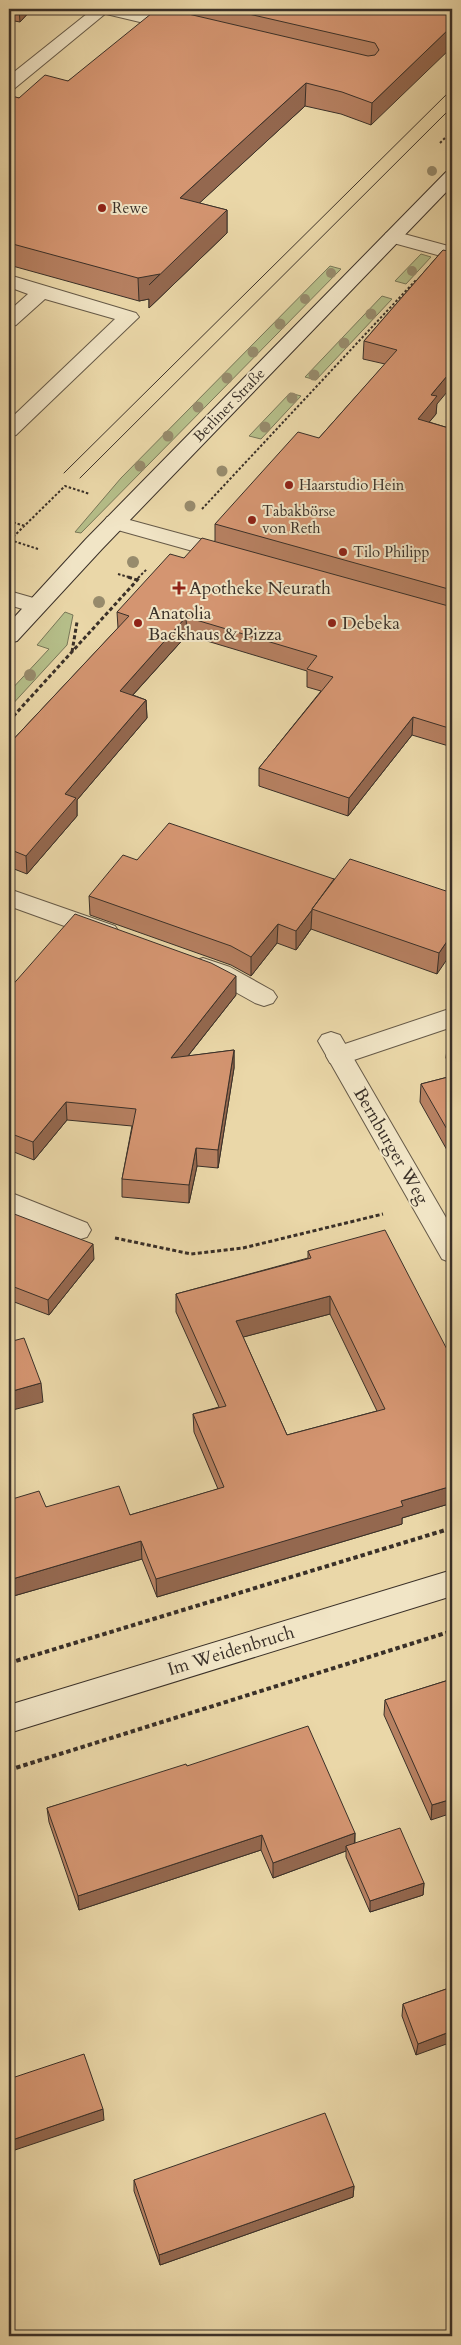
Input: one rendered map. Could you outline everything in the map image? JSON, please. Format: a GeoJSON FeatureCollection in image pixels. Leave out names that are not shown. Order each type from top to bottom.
{"type":"FeatureCollection","features":[{"type":"Feature","properties":{"kind":"street"},"geometry":{"type":"LineString","coordinates":[[9,84],[103,9]]}},
{"type":"Feature","properties":{"kind":"street"},"geometry":{"type":"LineString","coordinates":[[108,9],[195,30]]}},
{"type":"Feature","properties":{"kind":"street","name":"Berliner Straße"},"geometry":{"type":"LineString","coordinates":[[9,636],[115,522],[452,176]]}},
{"type":"Feature","properties":{"kind":"street"},"geometry":{"type":"LineString","coordinates":[[393,237],[448,252]]}},
{"type":"Feature","properties":{"kind":"street"},"geometry":{"type":"LineString","coordinates":[[9,281],[130,317],[9,431]]}},
{"type":"Feature","properties":{"kind":"street"},"geometry":{"type":"LineString","coordinates":[[9,321],[41,292]]}},
{"type":"Feature","properties":{"kind":"street"},"geometry":{"type":"LineString","coordinates":[[115,522],[251,560]]}},
{"type":"Feature","properties":{"kind":"street"},"geometry":{"type":"LineString","coordinates":[[9,598],[36,606]]}},
{"type":"Feature","properties":{"kind":"street"},"geometry":{"type":"LineString","coordinates":[[9,896],[129,940]]}},
{"type":"Feature","properties":{"kind":"street"},"geometry":{"type":"LineString","coordinates":[[184,960],[221,973],[264,997]]}},
{"type":"Feature","properties":{"kind":"street","name":"Bernburger Weg"},"geometry":{"type":"LineString","coordinates":[[452,1016],[335,1049],[452,1252]]}},
{"type":"Feature","properties":{"kind":"street"},"geometry":{"type":"LineString","coordinates":[[9,1202],[77,1230]]}},
{"type":"Feature","properties":{"kind":"street","name":"Im Weidenbruch"},"geometry":{"type":"LineString","coordinates":[[9,1719],[452,1583]]}},
{"type":"Feature","properties":{"kind":"path"},"geometry":{"type":"LineString","coordinates":[[9,721],[174,539],[448,252]]}},
{"type":"Feature","properties":{"kind":"path"},"geometry":{"type":"LineString","coordinates":[[9,541],[65,486],[98,496]]}},
{"type":"Feature","properties":{"kind":"path"},"geometry":{"type":"LineString","coordinates":[[9,521],[24,526]]}},
{"type":"Feature","properties":{"kind":"path"},"geometry":{"type":"LineString","coordinates":[[77,1230],[191,1254],[243,1248],[425,1204]]}},
{"type":"Feature","properties":{"kind":"path"},"geometry":{"type":"LineString","coordinates":[[9,1663],[452,1528]]}},
{"type":"Feature","properties":{"kind":"path"},"geometry":{"type":"LineString","coordinates":[[9,1770],[452,1631]]}},
{"type":"Feature","properties":{"kind":"green space"},"geometry":{"type":"Polygon","coordinates":[[[421,254],[431,257],[406,284],[395,281],[421,254]]]}},
{"type":"Feature","properties":{"kind":"green space"},"geometry":{"type":"Polygon","coordinates":[[[330,266],[341,269],[81,533],[75,532],[121,478],[330,266]]]}},
{"type":"Feature","properties":{"kind":"green space"},"geometry":{"type":"Polygon","coordinates":[[[382,296],[392,299],[316,380],[305,377],[382,296]]]}},
{"type":"Feature","properties":{"kind":"green space"},"geometry":{"type":"Polygon","coordinates":[[[290,393],[301,396],[261,439],[249,436],[290,393]]]}},
{"type":"Feature","properties":{"kind":"green space"},"geometry":{"type":"Polygon","coordinates":[[[65,612],[73,615],[67,645],[9,708],[9,692],[49,649],[37,645],[65,612]]]}},
{"type":"Feature","properties":{"kind":"building"},"geometry":{"type":"Polygon","coordinates":[[[157,9],[167,9],[368,56],[375,55],[379,50],[375,43],[227,9],[431,9],[452,14],[452,26],[372,103],[342,92],[306,83],[180,198],[227,210],[149,285],[160,274],[138,278],[9,243],[9,98],[12,96],[19,98],[45,75],[68,81],[157,9]]]}},
{"type":"Feature","properties":{"kind":"building"},"geometry":{"type":"Polygon","coordinates":[[[443,250],[452,252],[452,370],[431,395],[437,396],[418,419],[452,429],[452,590],[215,524],[298,432],[319,438],[397,350],[364,341],[443,250]]]}},
{"type":"Feature","properties":{"kind":"building"},"geometry":{"type":"Polygon","coordinates":[[[202,538],[452,607],[452,729],[413,717],[349,798],[259,768],[333,677],[307,669],[317,656],[186,617],[120,691],[146,700],[65,794],[76,798],[26,856],[9,849],[9,744],[129,616],[117,612],[170,554],[184,558],[202,538]]]}},
{"type":"Feature","properties":{"kind":"building"},"geometry":{"type":"Polygon","coordinates":[[[169,823],[334,879],[296,931],[278,924],[251,957],[231,946],[89,896],[123,855],[137,860],[169,823]]]}},
{"type":"Feature","properties":{"kind":"building"},"geometry":{"type":"Polygon","coordinates":[[[350,859],[452,893],[452,934],[439,953],[312,909],[350,859]]]}},
{"type":"Feature","properties":{"kind":"building"},"geometry":{"type":"Polygon","coordinates":[[[75,914],[211,963],[236,976],[171,1058],[234,1050],[218,1150],[196,1148],[189,1185],[122,1179],[136,1109],[66,1102],[33,1142],[9,1133],[9,989],[75,914]]]}},
{"type":"Feature","properties":{"kind":"building"},"geometry":{"type":"Polygon","coordinates":[[[452,1038],[452,1047],[448,1039],[452,1038]]]}},
{"type":"Feature","properties":{"kind":"building"},"geometry":{"type":"Polygon","coordinates":[[[452,1076],[452,1138],[421,1084],[452,1076]]]}},
{"type":"Feature","properties":{"kind":"building"},"geometry":{"type":"Polygon","coordinates":[[[9,1212],[93,1244],[48,1300],[9,1285],[9,1212]]]}},
{"type":"Feature","properties":{"kind":"building"},"geometry":{"type":"Polygon","coordinates":[[[385,1230],[452,1359],[452,1486],[401,1501],[403,1506],[156,1579],[141,1541],[9,1580],[9,1500],[39,1491],[46,1507],[119,1486],[130,1515],[224,1487],[193,1414],[226,1406],[176,1294],[311,1258],[308,1251],[385,1230]],[[330,1296],[236,1321],[287,1435],[385,1409],[330,1296]]]}},
{"type":"Feature","properties":{"kind":"building"},"geometry":{"type":"Polygon","coordinates":[[[24,1338],[41,1383],[9,1392],[9,1342],[24,1338]]]}},
{"type":"Feature","properties":{"kind":"building"},"geometry":{"type":"Polygon","coordinates":[[[452,1679],[452,1799],[432,1805],[385,1700],[452,1679]]]}},
{"type":"Feature","properties":{"kind":"building"},"geometry":{"type":"Polygon","coordinates":[[[308,1726],[355,1833],[273,1863],[262,1835],[78,1896],[47,1808],[186,1764],[187,1766],[308,1726]]]}},
{"type":"Feature","properties":{"kind":"building"},"geometry":{"type":"Polygon","coordinates":[[[400,1828],[424,1883],[370,1901],[346,1846],[400,1828]]]}},
{"type":"Feature","properties":{"kind":"building"},"geometry":{"type":"Polygon","coordinates":[[[452,1987],[452,2031],[418,2044],[403,2004],[452,1987]]]}},
{"type":"Feature","properties":{"kind":"building"},"geometry":{"type":"Polygon","coordinates":[[[84,2054],[103,2109],[9,2141],[9,2079],[84,2054]]]}},
{"type":"Feature","properties":{"kind":"building"},"geometry":{"type":"Polygon","coordinates":[[[325,2113],[354,2186],[159,2255],[134,2180],[325,2113]]]}},
{"type":"Feature","properties":{"kind":"tram line"},"geometry":{"type":"LineString","coordinates":[[64,473],[452,89]]}},
{"type":"Feature","properties":{"kind":"tram line"},"geometry":{"type":"LineString","coordinates":[[80,478],[452,107]]}},
{"type":"Feature","properties":{"kind":"place","name":"Rewe"},"geometry":{"type":"Point","coordinates":[102,208]}},
{"type":"Feature","properties":{"kind":"place","name":"Haarstudio Hein"},"geometry":{"type":"Point","coordinates":[289,485]}},
{"type":"Feature","properties":{"kind":"place","name":"Tabakbörse von Reth"},"geometry":{"type":"Point","coordinates":[252,520]}},
{"type":"Feature","properties":{"kind":"place","name":"Tilo Philipp"},"geometry":{"type":"Point","coordinates":[343,552]}},
{"type":"Feature","properties":{"kind":"place","name":"Apotheke Neurath"},"geometry":{"type":"Point","coordinates":[179,588]}},
{"type":"Feature","properties":{"kind":"place","name":"Anatolia Backhaus & Pizza"},"geometry":{"type":"Point","coordinates":[138,623]}},
{"type":"Feature","properties":{"kind":"place","name":"Debeka"},"geometry":{"type":"Point","coordinates":[332,623]}}]}
